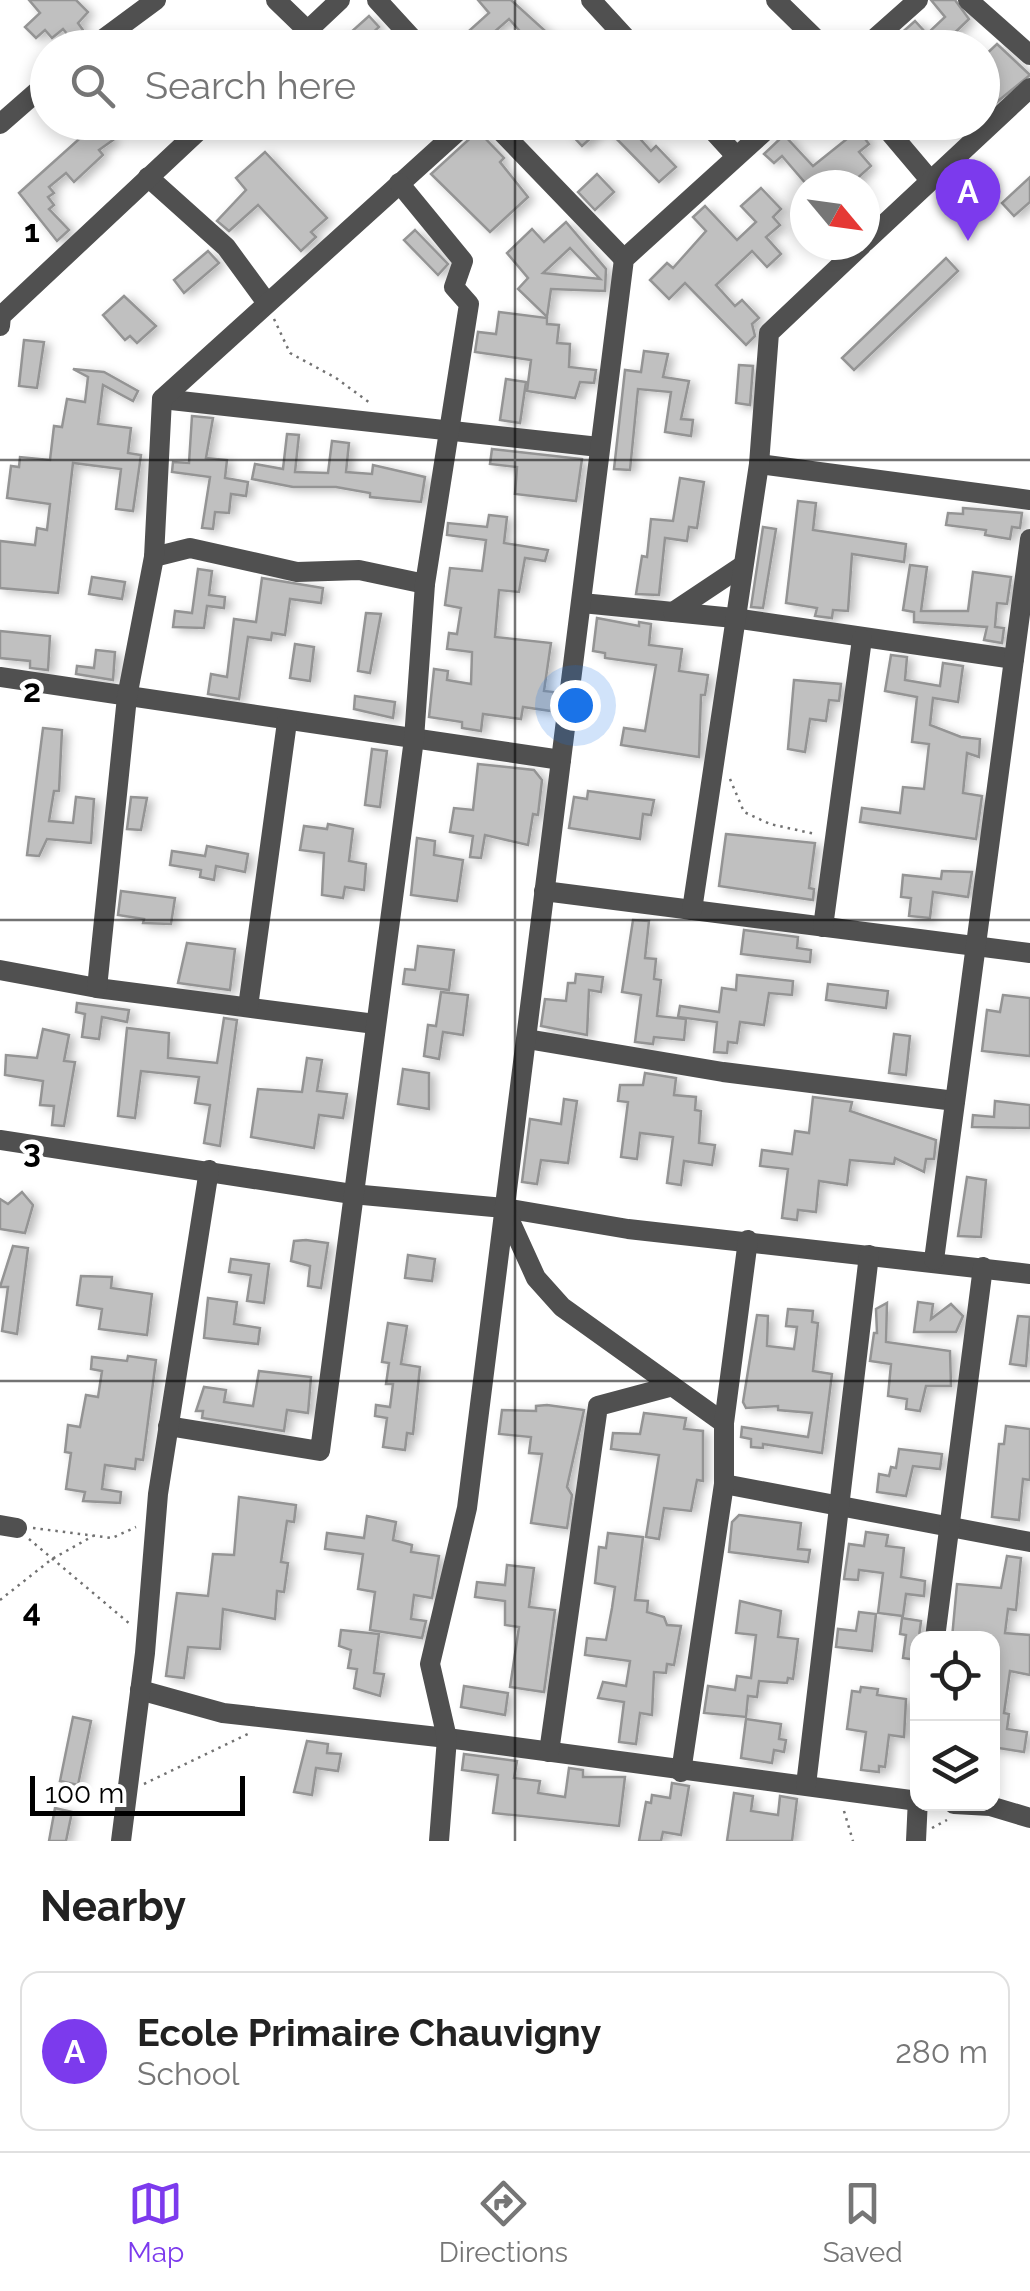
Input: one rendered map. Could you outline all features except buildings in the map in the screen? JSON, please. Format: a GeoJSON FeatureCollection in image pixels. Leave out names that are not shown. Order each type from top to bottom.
{"type":"FeatureCollection","features":[{"type":"Feature","properties":{"kind":"street"},"geometry":{"type":"LineString","coordinates":[[115,30],[156,0]]}},
{"type":"Feature","properties":{"kind":"street"},"geometry":{"type":"LineString","coordinates":[[276,0],[308,30],[340,0]]}},
{"type":"Feature","properties":{"kind":"street"},"geometry":{"type":"LineString","coordinates":[[377,0],[405,30]]}},
{"type":"Feature","properties":{"kind":"street"},"geometry":{"type":"LineString","coordinates":[[776,0],[807,30]]}},
{"type":"Feature","properties":{"kind":"street"},"geometry":{"type":"LineString","coordinates":[[884,30],[918,0]]}},
{"type":"Feature","properties":{"kind":"street"},"geometry":{"type":"LineString","coordinates":[[968,0],[1030,55]]}},
{"type":"Feature","properties":{"kind":"street"},"geometry":{"type":"LineString","coordinates":[[596,2],[620,30]]}},
{"type":"Feature","properties":{"kind":"street"},"geometry":{"type":"LineString","coordinates":[[1000,116],[1030,88]]}},
{"type":"Feature","properties":{"kind":"street"},"geometry":{"type":"LineString","coordinates":[[0,124],[30,98]]}},
{"type":"Feature","properties":{"kind":"street"},"geometry":{"type":"LineString","coordinates":[[0,326],[1,316],[189,140]]}},
{"type":"Feature","properties":{"kind":"street"},"geometry":{"type":"LineString","coordinates":[[96,988],[126,698],[154,557],[162,398],[448,140]]}},
{"type":"Feature","properties":{"kind":"street"},"geometry":{"type":"LineString","coordinates":[[509,140],[624,259]]}},
{"type":"Feature","properties":{"kind":"street"},"geometry":{"type":"LineString","coordinates":[[721,140],[736,156]]}},
{"type":"Feature","properties":{"kind":"street"},"geometry":{"type":"LineString","coordinates":[[439,1841],[447,1738],[430,1664],[467,1508],[624,259],[754,140]]}},
{"type":"Feature","properties":{"kind":"street"},"geometry":{"type":"LineString","coordinates":[[896,140],[930,180]]}},
{"type":"Feature","properties":{"kind":"street"},"geometry":{"type":"LineString","coordinates":[[880,228],[973,140]]}},
{"type":"Feature","properties":{"kind":"street"},"geometry":{"type":"LineString","coordinates":[[148,178],[226,247],[267,303]]}},
{"type":"Feature","properties":{"kind":"street"},"geometry":{"type":"LineString","coordinates":[[168,1426],[320,1451],[414,739],[425,584],[469,304],[454,287],[464,261],[400,183]]}},
{"type":"Feature","properties":{"kind":"street"},"geometry":{"type":"LineString","coordinates":[[692,910],[759,464],[770,334],[846,260]]}},
{"type":"Feature","properties":{"kind":"street"},"geometry":{"type":"LineString","coordinates":[[162,398],[600,446]]}},
{"type":"Feature","properties":{"kind":"street"},"geometry":{"type":"LineString","coordinates":[[759,464],[1030,500]]}},
{"type":"Feature","properties":{"kind":"street"},"geometry":{"type":"LineString","coordinates":[[934,1260],[1030,539]]}},
{"type":"Feature","properties":{"kind":"street"},"geometry":{"type":"LineString","coordinates":[[154,557],[190,548],[297,572],[359,570],[425,584]]}},
{"type":"Feature","properties":{"kind":"street"},"geometry":{"type":"LineString","coordinates":[[673,612],[742,566]]}},
{"type":"Feature","properties":{"kind":"street"},"geometry":{"type":"LineString","coordinates":[[582,603],[734,618],[1014,659]]}},
{"type":"Feature","properties":{"kind":"street"},"geometry":{"type":"LineString","coordinates":[[823,926],[862,639]]}},
{"type":"Feature","properties":{"kind":"street"},"geometry":{"type":"LineString","coordinates":[[0,678],[561,760]]}},
{"type":"Feature","properties":{"kind":"street"},"geometry":{"type":"LineString","coordinates":[[248,1007],[286,722]]}},
{"type":"Feature","properties":{"kind":"street"},"geometry":{"type":"LineString","coordinates":[[544,891],[1030,954]]}},
{"type":"Feature","properties":{"kind":"street"},"geometry":{"type":"LineString","coordinates":[[0,970],[96,988],[376,1024]]}},
{"type":"Feature","properties":{"kind":"street"},"geometry":{"type":"LineString","coordinates":[[528,1039],[723,1072],[955,1101]]}},
{"type":"Feature","properties":{"kind":"street"},"geometry":{"type":"LineString","coordinates":[[0,1140],[352,1194],[504,1208],[628,1229],[934,1260],[1030,1274]]}},
{"type":"Feature","properties":{"kind":"street"},"geometry":{"type":"LineString","coordinates":[[121,1841],[168,1426],[209,1170]]}},
{"type":"Feature","properties":{"kind":"street"},"geometry":{"type":"LineString","coordinates":[[504,1208],[536,1278],[562,1307],[724,1423]]}},
{"type":"Feature","properties":{"kind":"street"},"geometry":{"type":"LineString","coordinates":[[681,1772],[724,1484],[724,1423],[748,1240]]}},
{"type":"Feature","properties":{"kind":"street"},"geometry":{"type":"LineString","coordinates":[[806,1784],[869,1255]]}},
{"type":"Feature","properties":{"kind":"street"},"geometry":{"type":"LineString","coordinates":[[936,1631],[983,1267]]}},
{"type":"Feature","properties":{"kind":"street"},"geometry":{"type":"LineString","coordinates":[[548,1752],[598,1406],[669,1387]]}},
{"type":"Feature","properties":{"kind":"street"},"geometry":{"type":"LineString","coordinates":[[724,1484],[1030,1542]]}},
{"type":"Feature","properties":{"kind":"street"},"geometry":{"type":"LineString","coordinates":[[140,1690],[222,1714],[447,1738],[681,1772],[910,1799]]}},
{"type":"Feature","properties":{"kind":"street"},"geometry":{"type":"LineString","coordinates":[[916,1838],[917,1811]]}},
{"type":"Feature","properties":{"kind":"street"},"geometry":{"type":"LineString","coordinates":[[998,1811],[1030,1818]]}},
{"type":"Feature","properties":{"kind":"path"},"geometry":{"type":"LineString","coordinates":[[267,303],[290,353],[383,410]]}},
{"type":"Feature","properties":{"kind":"path"},"geometry":{"type":"LineString","coordinates":[[728,766],[744,812],[770,824],[835,836]]}},
{"type":"Feature","properties":{"kind":"path"},"geometry":{"type":"LineString","coordinates":[[8,1527],[52,1527],[112,1538],[134,1530],[142,1518]]}},
{"type":"Feature","properties":{"kind":"path"},"geometry":{"type":"LineString","coordinates":[[8,1527],[134,1628],[145,1653]]}},
{"type":"Feature","properties":{"kind":"path"},"geometry":{"type":"LineString","coordinates":[[0,1600],[52,1560],[95,1535]]}},
{"type":"Feature","properties":{"kind":"path"},"geometry":{"type":"LineString","coordinates":[[127,1792],[279,1721]]}},
{"type":"Feature","properties":{"kind":"path"},"geometry":{"type":"LineString","coordinates":[[841,1790],[854,1841]]}},
{"type":"Feature","properties":{"kind":"path"},"geometry":{"type":"LineString","coordinates":[[916,1838],[955,1811]]}},
{"type":"Feature","properties":{"kind":"place","name":"Ecole Primaire Chauvigny"},"geometry":{"type":"Point","coordinates":[968,241]}}]}
